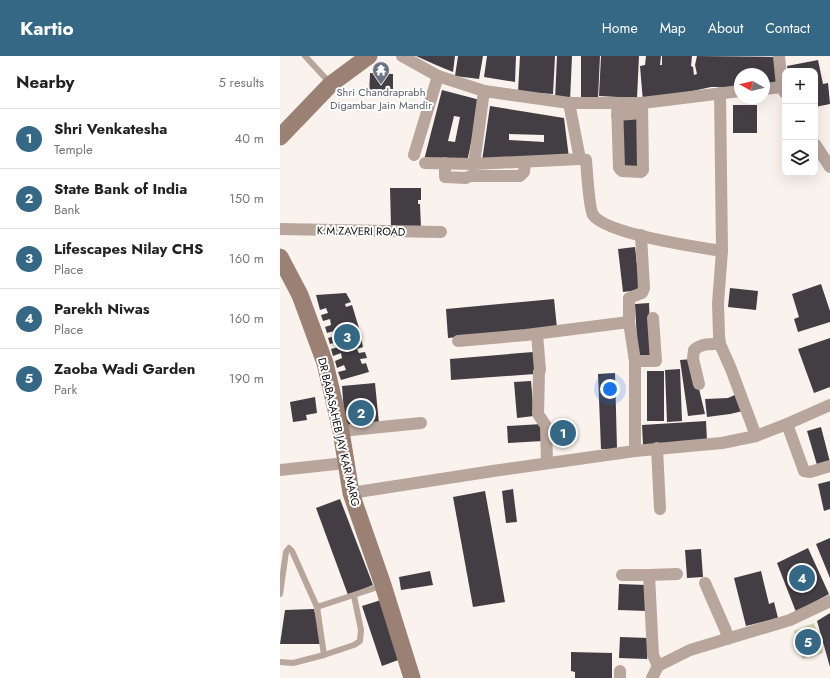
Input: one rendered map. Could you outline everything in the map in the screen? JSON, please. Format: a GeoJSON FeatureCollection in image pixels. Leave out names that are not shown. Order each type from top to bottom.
{"type":"FeatureCollection","features":[{"type":"Feature","properties":{"kind":"main road"},"geometry":{"type":"LineString","coordinates":[[280,137],[331,84],[369,56]]}},
{"type":"Feature","properties":{"kind":"main road","name":"DR BABASAHEB JAY KAR MARG"},"geometry":{"type":"LineString","coordinates":[[280,257],[300,295],[325,363],[341,431],[351,493],[383,585],[412,678]]}},
{"type":"Feature","properties":{"kind":"street"},"geometry":{"type":"LineString","coordinates":[[402,56],[438,76],[484,91],[617,109],[642,108],[734,92]]}},
{"type":"Feature","properties":{"kind":"street"},"geometry":{"type":"LineString","coordinates":[[779,56],[782,82]]}},
{"type":"Feature","properties":{"kind":"street"},"geometry":{"type":"LineString","coordinates":[[414,154],[438,76]]}},
{"type":"Feature","properties":{"kind":"street"},"geometry":{"type":"LineString","coordinates":[[770,89],[782,90]]}},
{"type":"Feature","properties":{"kind":"street"},"geometry":{"type":"LineString","coordinates":[[474,164],[484,91]]}},
{"type":"Feature","properties":{"kind":"street"},"geometry":{"type":"LineString","coordinates":[[720,93],[722,251],[718,303],[720,344],[756,436]]}},
{"type":"Feature","properties":{"kind":"street"},"geometry":{"type":"LineString","coordinates":[[569,103],[580,159]]}},
{"type":"Feature","properties":{"kind":"street"},"geometry":{"type":"LineString","coordinates":[[617,109],[620,168],[622,171],[641,172],[643,170],[642,108]]}},
{"type":"Feature","properties":{"kind":"street"},"geometry":{"type":"LineString","coordinates":[[818,149],[830,167]]}},
{"type":"Feature","properties":{"kind":"street"},"geometry":{"type":"LineString","coordinates":[[425,163],[474,164],[580,159],[586,160],[590,196],[589,203],[592,214],[598,219],[630,234],[722,251]]}},
{"type":"Feature","properties":{"kind":"street"},"geometry":{"type":"LineString","coordinates":[[445,163],[445,177],[466,178],[470,176],[520,176],[524,172],[525,162]]}},
{"type":"Feature","properties":{"kind":"street","name":"K.M.ZAVERI ROAD"},"geometry":{"type":"LineString","coordinates":[[280,229],[441,232]]}},
{"type":"Feature","properties":{"kind":"street"},"geometry":{"type":"LineString","coordinates":[[635,451],[635,361],[629,322],[629,298],[642,293],[644,288],[641,235]]}},
{"type":"Feature","properties":{"kind":"street"},"geometry":{"type":"LineString","coordinates":[[635,361],[656,360],[653,318]]}},
{"type":"Feature","properties":{"kind":"street"},"geometry":{"type":"LineString","coordinates":[[458,341],[538,334],[629,322]]}},
{"type":"Feature","properties":{"kind":"street"},"geometry":{"type":"LineString","coordinates":[[538,334],[540,370],[538,414],[546,426],[547,463]]}},
{"type":"Feature","properties":{"kind":"street"},"geometry":{"type":"LineString","coordinates":[[699,384],[693,359],[694,350],[698,346],[704,344],[720,344]]}},
{"type":"Feature","properties":{"kind":"street"},"geometry":{"type":"LineString","coordinates":[[351,493],[657,448],[722,443],[756,436],[830,405]]}},
{"type":"Feature","properties":{"kind":"street"},"geometry":{"type":"LineString","coordinates":[[341,431],[421,423]]}},
{"type":"Feature","properties":{"kind":"street"},"geometry":{"type":"LineString","coordinates":[[787,424],[804,471],[810,472],[830,466]]}},
{"type":"Feature","properties":{"kind":"street"},"geometry":{"type":"LineString","coordinates":[[657,448],[660,509]]}},
{"type":"Feature","properties":{"kind":"street"},"geometry":{"type":"LineString","coordinates":[[280,470],[345,463]]}},
{"type":"Feature","properties":{"kind":"street"},"geometry":{"type":"LineString","coordinates":[[622,575],[677,574]]}},
{"type":"Feature","properties":{"kind":"street"},"geometry":{"type":"LineString","coordinates":[[649,575],[653,655],[658,666]]}},
{"type":"Feature","properties":{"kind":"street"},"geometry":{"type":"LineString","coordinates":[[705,583],[726,630],[727,639]]}},
{"type":"Feature","properties":{"kind":"street"},"geometry":{"type":"LineString","coordinates":[[652,678],[658,666],[690,650],[790,620],[830,601]]}},
{"type":"Feature","properties":{"kind":"lane"},"geometry":{"type":"LineString","coordinates":[[305,56],[331,84]]}},
{"type":"Feature","properties":{"kind":"lane"},"geometry":{"type":"LineString","coordinates":[[280,594],[286,552],[289,548],[292,551],[317,607],[324,655]]}},
{"type":"Feature","properties":{"kind":"lane"},"geometry":{"type":"LineString","coordinates":[[317,607],[354,596],[383,585]]}},
{"type":"Feature","properties":{"kind":"lane"},"geometry":{"type":"LineString","coordinates":[[280,662],[293,663],[324,655],[354,645],[360,640],[361,630],[354,596]]}},
{"type":"Feature","properties":{"kind":"green space"},"geometry":{"type":"Polygon","coordinates":[[[814,623],[823,653],[802,659],[794,631],[814,623]]]}},
{"type":"Feature","properties":{"kind":"building"},"geometry":{"type":"Polygon","coordinates":[[[416,56],[455,56],[453,72],[436,65],[416,56]]]}},
{"type":"Feature","properties":{"kind":"building"},"geometry":{"type":"Polygon","coordinates":[[[458,56],[483,56],[479,79],[455,76],[458,56]]]}},
{"type":"Feature","properties":{"kind":"building"},"geometry":{"type":"Polygon","coordinates":[[[487,56],[516,56],[515,82],[484,77],[487,56]]]}},
{"type":"Feature","properties":{"kind":"building"},"geometry":{"type":"Polygon","coordinates":[[[520,56],[555,56],[553,94],[518,92],[520,56]]]}},
{"type":"Feature","properties":{"kind":"building"},"geometry":{"type":"Polygon","coordinates":[[[557,56],[572,56],[570,101],[555,100],[557,56]]]}},
{"type":"Feature","properties":{"kind":"building"},"geometry":{"type":"Polygon","coordinates":[[[581,56],[600,56],[598,98],[581,98],[581,56]]]}},
{"type":"Feature","properties":{"kind":"building"},"geometry":{"type":"Polygon","coordinates":[[[601,56],[639,56],[637,98],[599,96],[601,56]]]}},
{"type":"Feature","properties":{"kind":"building"},"geometry":{"type":"Polygon","coordinates":[[[646,56],[661,56],[660,65],[662,65],[662,56],[692,56],[691,66],[693,67],[694,75],[697,74],[695,65],[697,56],[775,57],[778,81],[770,83],[770,68],[734,68],[734,87],[711,87],[643,102],[640,66],[645,65],[646,56]]]}},
{"type":"Feature","properties":{"kind":"building"},"geometry":{"type":"Polygon","coordinates":[[[818,60],[823,84],[828,83],[830,104],[818,106],[818,68],[787,68],[787,66],[818,60]]]}},
{"type":"Feature","properties":{"kind":"building","name":"Shri Chandraprabh Digambar Jain Mandir"},"geometry":{"type":"Polygon","coordinates":[[[370,73],[393,74],[393,97],[369,96],[370,73]]]}},
{"type":"Feature","properties":{"kind":"building"},"geometry":{"type":"Polygon","coordinates":[[[442,90],[480,100],[467,162],[424,160],[442,90]],[[454,116],[448,141],[455,142],[460,117],[454,116]]]}},
{"type":"Feature","properties":{"kind":"building"},"geometry":{"type":"Polygon","coordinates":[[[733,105],[757,105],[757,133],[733,133],[733,105]]]}},
{"type":"Feature","properties":{"kind":"building"},"geometry":{"type":"Polygon","coordinates":[[[490,106],[564,118],[569,158],[482,161],[490,106]],[[509,134],[509,140],[544,142],[544,135],[509,134]]]}},
{"type":"Feature","properties":{"kind":"building"},"geometry":{"type":"Polygon","coordinates":[[[621,116],[639,116],[640,168],[622,169],[621,116]]]}},
{"type":"Feature","properties":{"kind":"building"},"geometry":{"type":"Polygon","coordinates":[[[390,188],[421,188],[421,200],[418,200],[418,204],[420,204],[421,228],[391,226],[390,188]]]}},
{"type":"Feature","properties":{"kind":"building"},"geometry":{"type":"Polygon","coordinates":[[[635,247],[640,290],[623,292],[618,249],[635,247]]]}},
{"type":"Feature","properties":{"kind":"building"},"geometry":{"type":"Polygon","coordinates":[[[821,284],[830,311],[830,322],[798,332],[794,319],[799,317],[792,294],[821,284]]]}},
{"type":"Feature","properties":{"kind":"building"},"geometry":{"type":"Polygon","coordinates":[[[730,288],[758,291],[756,310],[728,307],[730,288]]]}},
{"type":"Feature","properties":{"kind":"building"},"geometry":{"type":"Polygon","coordinates":[[[346,293],[351,302],[345,304],[346,307],[352,305],[362,338],[363,347],[357,349],[359,353],[365,352],[367,358],[360,359],[362,364],[366,363],[369,372],[341,380],[338,372],[346,370],[344,365],[337,368],[335,361],[342,358],[341,353],[333,356],[331,349],[339,347],[337,342],[330,344],[328,338],[335,336],[334,331],[327,333],[325,327],[331,325],[330,319],[323,321],[321,315],[328,313],[326,308],[320,310],[316,295],[346,293]]]}},
{"type":"Feature","properties":{"kind":"building"},"geometry":{"type":"Polygon","coordinates":[[[554,299],[557,328],[448,338],[446,309],[554,299]]]}},
{"type":"Feature","properties":{"kind":"building"},"geometry":{"type":"Polygon","coordinates":[[[649,303],[651,357],[638,358],[635,304],[649,303]]]}},
{"type":"Feature","properties":{"kind":"building"},"geometry":{"type":"Polygon","coordinates":[[[830,338],[830,387],[814,393],[798,349],[830,338]]]}},
{"type":"Feature","properties":{"kind":"building"},"geometry":{"type":"Polygon","coordinates":[[[533,352],[535,374],[451,380],[450,359],[533,352]]]}},
{"type":"Feature","properties":{"kind":"building"},"geometry":{"type":"Polygon","coordinates":[[[692,359],[705,414],[688,416],[680,360],[692,359]]]}},
{"type":"Feature","properties":{"kind":"building"},"geometry":{"type":"Polygon","coordinates":[[[680,369],[682,421],[667,422],[665,370],[680,369]]]}},
{"type":"Feature","properties":{"kind":"building"},"geometry":{"type":"Polygon","coordinates":[[[647,371],[664,371],[664,421],[647,421],[647,371]]]}},
{"type":"Feature","properties":{"kind":"building"},"geometry":{"type":"Polygon","coordinates":[[[615,373],[617,449],[601,449],[598,374],[615,373]]]}},
{"type":"Feature","properties":{"kind":"building"},"geometry":{"type":"Polygon","coordinates":[[[531,381],[534,416],[517,418],[514,382],[531,381]]]}},
{"type":"Feature","properties":{"kind":"building"},"geometry":{"type":"Polygon","coordinates":[[[375,383],[379,424],[345,427],[342,386],[375,383]]]}},
{"type":"Feature","properties":{"kind":"building"},"geometry":{"type":"Polygon","coordinates":[[[737,394],[743,411],[707,417],[705,399],[728,398],[737,394]]]}},
{"type":"Feature","properties":{"kind":"building"},"geometry":{"type":"Polygon","coordinates":[[[315,397],[317,413],[306,415],[307,420],[293,422],[290,402],[315,397]]]}},
{"type":"Feature","properties":{"kind":"building"},"geometry":{"type":"Polygon","coordinates":[[[706,421],[707,441],[643,445],[642,425],[706,421]]]}},
{"type":"Feature","properties":{"kind":"building"},"geometry":{"type":"Polygon","coordinates":[[[542,424],[543,441],[508,443],[507,426],[542,424]]]}},
{"type":"Feature","properties":{"kind":"building"},"geometry":{"type":"Polygon","coordinates":[[[821,427],[830,462],[817,465],[807,431],[821,427]]]}},
{"type":"Feature","properties":{"kind":"building"},"geometry":{"type":"Polygon","coordinates":[[[830,481],[830,509],[824,511],[818,484],[830,481]]]}},
{"type":"Feature","properties":{"kind":"building"},"geometry":{"type":"Polygon","coordinates":[[[513,489],[517,522],[506,523],[502,491],[513,489]]]}},
{"type":"Feature","properties":{"kind":"building"},"geometry":{"type":"Polygon","coordinates":[[[485,491],[505,602],[473,607],[453,497],[485,491]]]}},
{"type":"Feature","properties":{"kind":"building"},"geometry":{"type":"Polygon","coordinates":[[[340,499],[373,585],[348,595],[316,508],[340,499]]]}},
{"type":"Feature","properties":{"kind":"building"},"geometry":{"type":"Polygon","coordinates":[[[830,538],[830,578],[816,544],[830,538]]]}},
{"type":"Feature","properties":{"kind":"building"},"geometry":{"type":"Polygon","coordinates":[[[808,548],[829,594],[796,612],[777,563],[808,548]]]}},
{"type":"Feature","properties":{"kind":"building"},"geometry":{"type":"Polygon","coordinates":[[[701,549],[703,577],[687,578],[685,550],[701,549]]]}},
{"type":"Feature","properties":{"kind":"building"},"geometry":{"type":"Polygon","coordinates":[[[430,571],[433,585],[401,590],[399,577],[430,571]]]}},
{"type":"Feature","properties":{"kind":"building"},"geometry":{"type":"Polygon","coordinates":[[[761,571],[769,604],[774,602],[778,618],[746,626],[734,578],[761,571]]]}},
{"type":"Feature","properties":{"kind":"building"},"geometry":{"type":"Polygon","coordinates":[[[619,584],[647,585],[647,611],[618,610],[619,584]]]}},
{"type":"Feature","properties":{"kind":"building"},"geometry":{"type":"Polygon","coordinates":[[[381,600],[401,659],[382,666],[362,606],[381,600]]]}},
{"type":"Feature","properties":{"kind":"building"},"geometry":{"type":"Polygon","coordinates":[[[314,609],[322,644],[280,644],[285,610],[314,609]]]}},
{"type":"Feature","properties":{"kind":"building"},"geometry":{"type":"Polygon","coordinates":[[[830,613],[830,667],[817,621],[830,613]]]}},
{"type":"Feature","properties":{"kind":"building"},"geometry":{"type":"Polygon","coordinates":[[[620,637],[649,638],[647,659],[619,658],[620,637]]]}},
{"type":"Feature","properties":{"kind":"building"},"geometry":{"type":"Polygon","coordinates":[[[571,652],[612,653],[612,678],[575,678],[575,672],[571,671],[571,652]]]}},
{"type":"Feature","properties":{"kind":"place","name":"Shri Chandraprabh Digambar Jain Mandir"},"geometry":{"type":"Point","coordinates":[381,85]}},
{"type":"Feature","properties":{"kind":"place","name":"Lifescapes Nilay CHS"},"geometry":{"type":"Point","coordinates":[347,337]}},
{"type":"Feature","properties":{"kind":"place","name":"State Bank of India"},"geometry":{"type":"Point","coordinates":[361,413]}},
{"type":"Feature","properties":{"kind":"place","name":"Shri Venkatesha"},"geometry":{"type":"Point","coordinates":[563,433]}},
{"type":"Feature","properties":{"kind":"place","name":"Parekh Niwas"},"geometry":{"type":"Point","coordinates":[802,578]}},
{"type":"Feature","properties":{"kind":"place","name":"Zaoba Wadi Garden"},"geometry":{"type":"Point","coordinates":[808,642]}}]}
